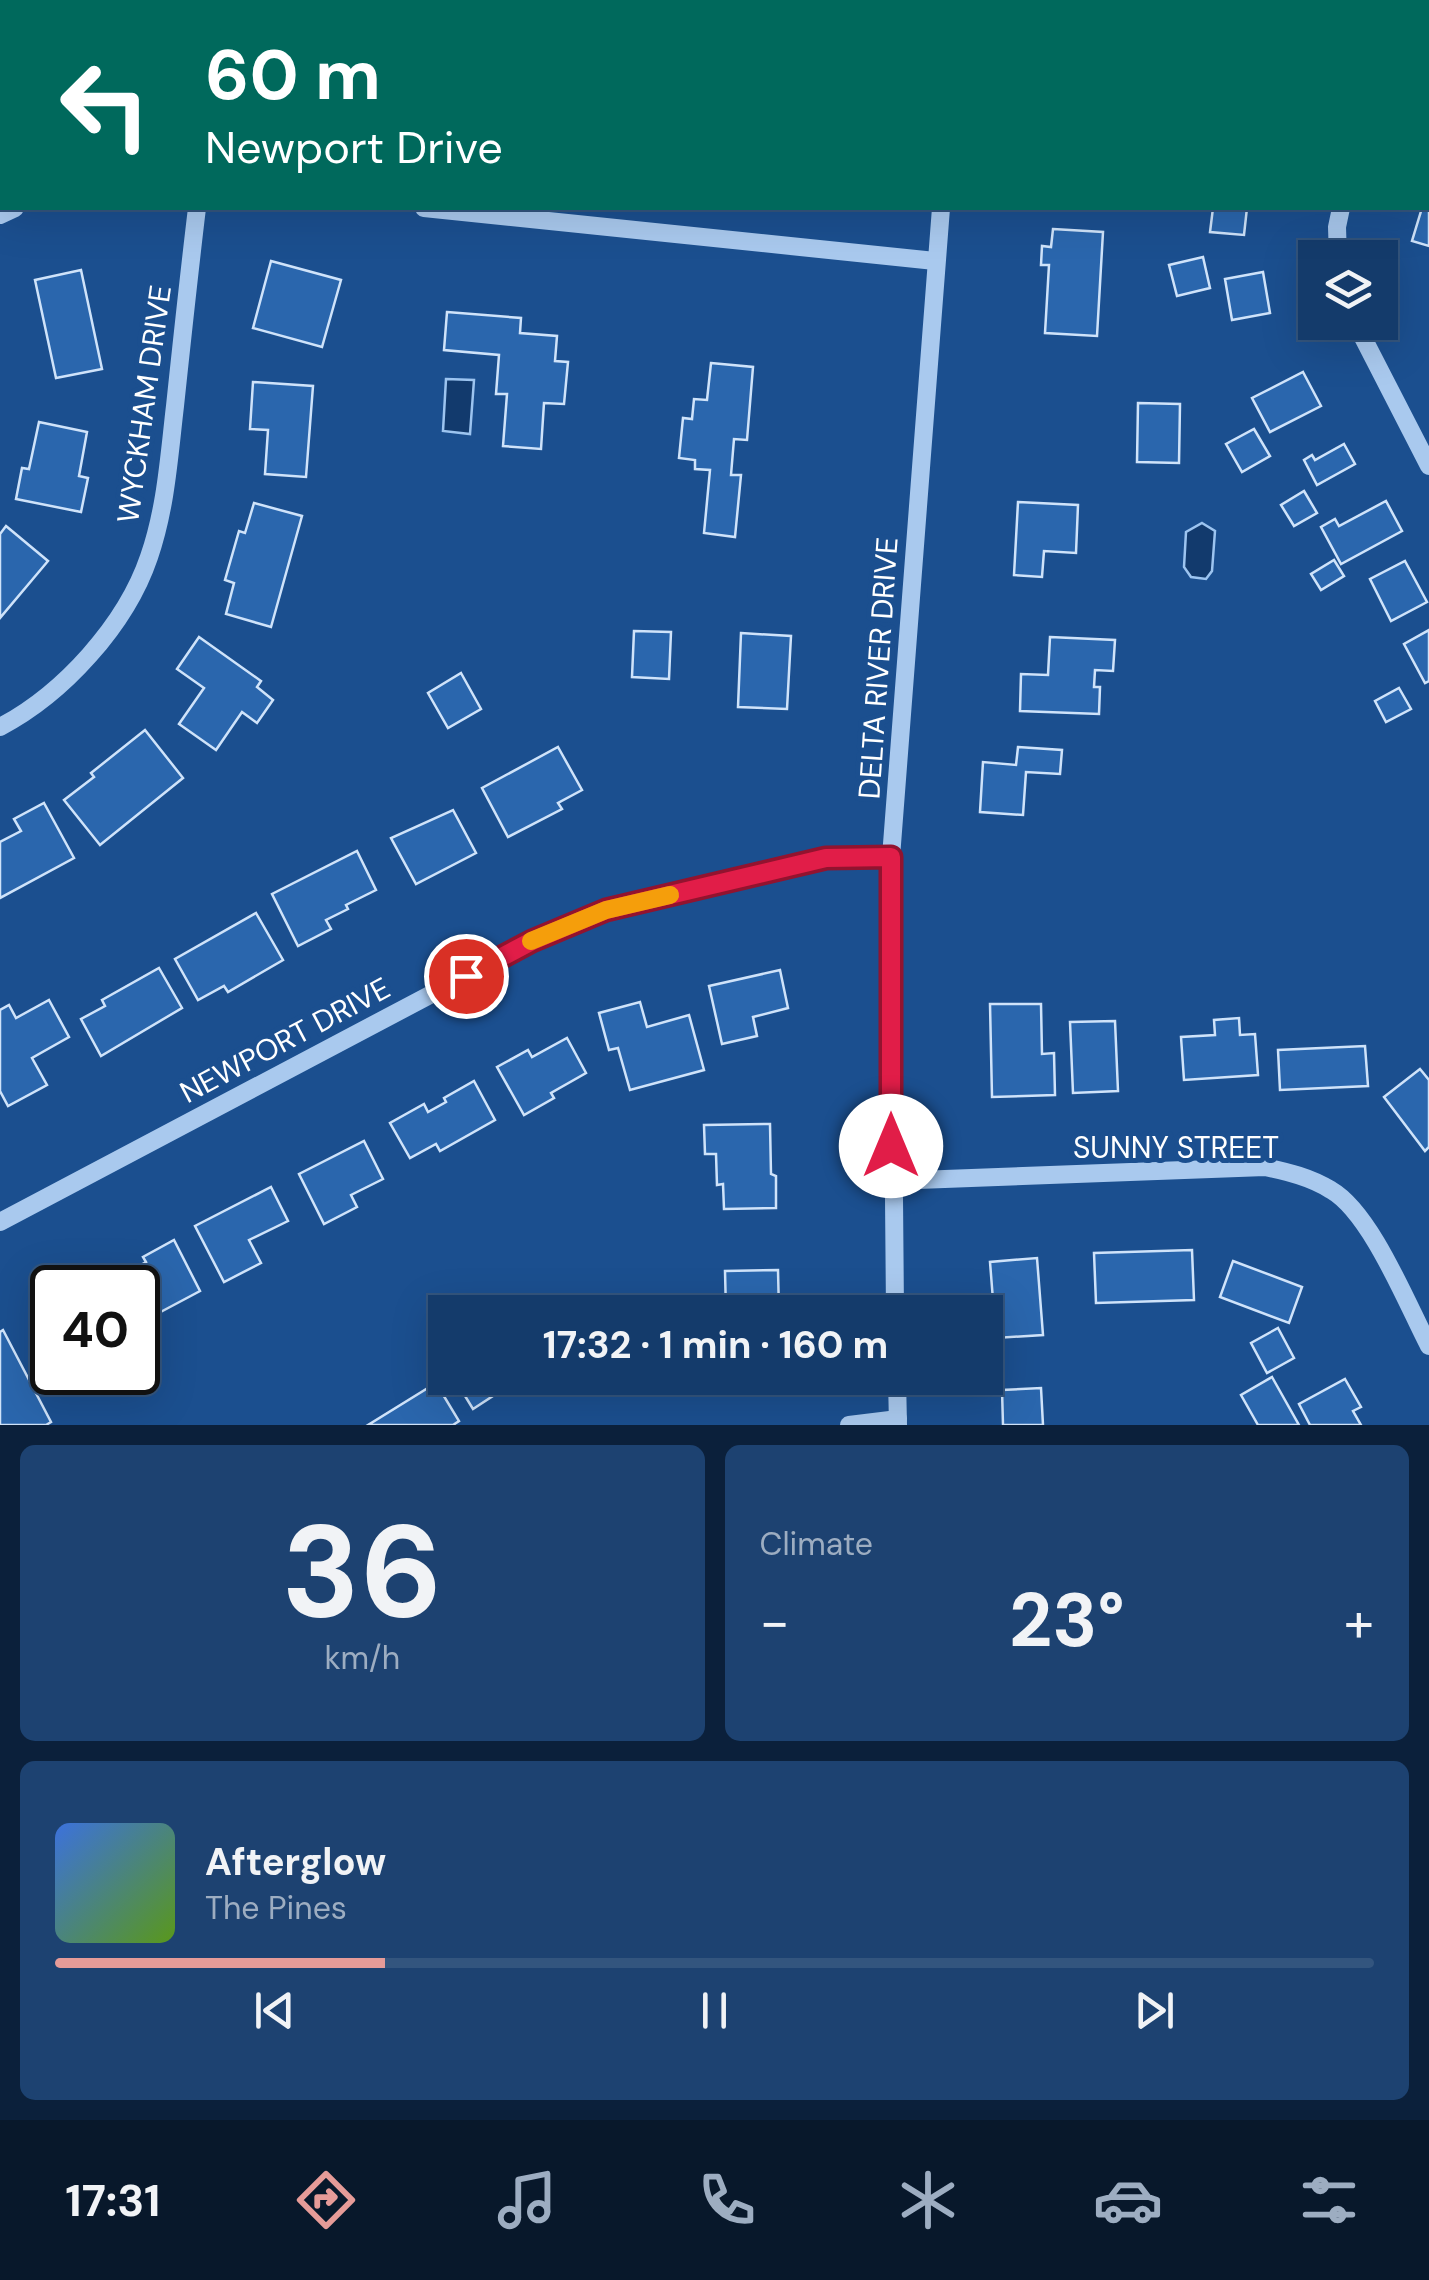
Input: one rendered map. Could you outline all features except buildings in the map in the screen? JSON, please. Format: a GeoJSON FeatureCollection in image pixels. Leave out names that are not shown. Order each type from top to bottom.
{"type":"FeatureCollection","features":[{"type":"Feature","properties":{"kind":"street","name":"WYCKHAM DRIVE"},"geometry":{"type":"LineString","coordinates":[[0,727],[52,692],[91,652],[122,611],[148,562],[164,509],[196,210]]}},
{"type":"Feature","properties":{"kind":"street"},"geometry":{"type":"LineString","coordinates":[[443,210],[936,261]]}},
{"type":"Feature","properties":{"kind":"street","name":"DELTA RIVER DRIVE"},"geometry":{"type":"LineString","coordinates":[[895,1295],[891,857],[941,210]]}},
{"type":"Feature","properties":{"kind":"street"},"geometry":{"type":"LineString","coordinates":[[1337,240],[1341,210]]}},
{"type":"Feature","properties":{"kind":"street"},"geometry":{"type":"LineString","coordinates":[[1364,340],[1429,466]]}},
{"type":"Feature","properties":{"kind":"street","name":"NEWPORT DRIVE"},"geometry":{"type":"LineString","coordinates":[[0,1222],[532,941],[592,916],[826,858],[891,857]]}},
{"type":"Feature","properties":{"kind":"street","name":"SUNNY STREET"},"geometry":{"type":"LineString","coordinates":[[892,1181],[1265,1168],[1299,1174],[1334,1191],[1357,1214],[1429,1346]]}},
{"type":"Feature","properties":{"kind":"street"},"geometry":{"type":"LineString","coordinates":[[849,1425],[898,1422],[897,1395]]}},
{"type":"Feature","properties":{"kind":"water"},"geometry":{"type":"Polygon","coordinates":[[[446,379],[474,380],[470,434],[443,431],[446,379]]]}},
{"type":"Feature","properties":{"kind":"water"},"geometry":{"type":"Polygon","coordinates":[[[1202,523],[1215,531],[1212,571],[1206,579],[1191,577],[1184,567],[1186,532],[1202,523]]]}},
{"type":"Feature","properties":{"kind":"slow traffic"},"geometry":{"type":"LineString","coordinates":[[531,941],[606,910],[670,895]]}},
{"type":"Feature","properties":{"kind":"route"},"geometry":{"type":"LineString","coordinates":[[466,976],[532,941],[606,910],[826,858],[891,857],[891,1146]]}}]}
